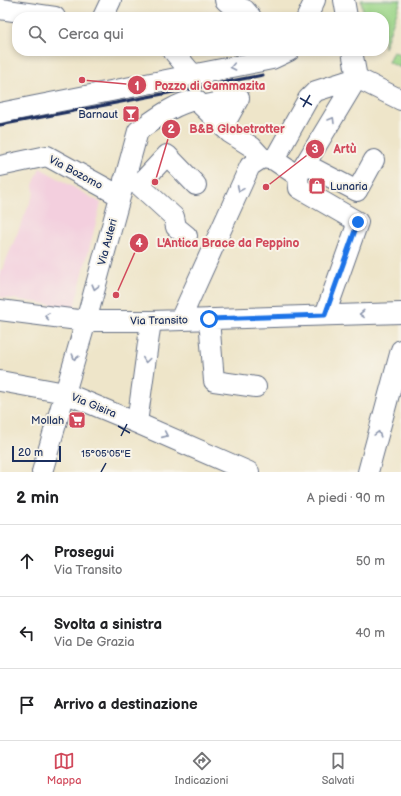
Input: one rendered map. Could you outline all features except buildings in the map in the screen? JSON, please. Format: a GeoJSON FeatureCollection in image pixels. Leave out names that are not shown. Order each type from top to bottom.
{"type":"FeatureCollection","features":[{"type":"Feature","properties":{"kind":"street"},"geometry":{"type":"LineString","coordinates":[[105,12],[111,0]]}},
{"type":"Feature","properties":{"kind":"street"},"geometry":{"type":"LineString","coordinates":[[225,0],[248,9]]}},
{"type":"Feature","properties":{"kind":"street"},"geometry":{"type":"LineString","coordinates":[[309,12],[315,0]]}},
{"type":"Feature","properties":{"kind":"street"},"geometry":{"type":"LineString","coordinates":[[344,0],[346,12]]}},
{"type":"Feature","properties":{"kind":"street"},"geometry":{"type":"LineString","coordinates":[[0,9],[21,12]]}},
{"type":"Feature","properties":{"kind":"street"},"geometry":{"type":"LineString","coordinates":[[177,56],[193,75]]}},
{"type":"Feature","properties":{"kind":"street"},"geometry":{"type":"LineString","coordinates":[[0,113],[193,75],[273,56]]}},
{"type":"Feature","properties":{"kind":"street"},"geometry":{"type":"LineString","coordinates":[[325,315],[358,222],[299,188],[302,170],[357,78],[353,56]]}},
{"type":"Feature","properties":{"kind":"street"},"geometry":{"type":"LineString","coordinates":[[180,320],[250,166],[268,159],[308,99],[316,91],[357,78],[401,100]]}},
{"type":"Feature","properties":{"kind":"street"},"geometry":{"type":"LineString","coordinates":[[202,106],[239,98],[223,126]]}},
{"type":"Feature","properties":{"kind":"street","name":"Via Auteri"},"geometry":{"type":"LineString","coordinates":[[45,463],[64,393],[128,187],[138,131],[160,116],[188,101],[196,100],[202,106]]}},
{"type":"Feature","properties":{"kind":"street"},"geometry":{"type":"LineString","coordinates":[[202,106],[230,133],[268,159],[357,191],[374,160]]}},
{"type":"Feature","properties":{"kind":"street"},"geometry":{"type":"LineString","coordinates":[[128,187],[167,155],[196,185]]}},
{"type":"Feature","properties":{"kind":"street","name":"Via Bozomo"},"geometry":{"type":"LineString","coordinates":[[0,166],[47,156],[128,187],[174,217],[176,227],[187,236]]}},
{"type":"Feature","properties":{"kind":"street","name":"Via Transito"},"geometry":{"type":"LineString","coordinates":[[0,310],[86,321],[151,321],[401,313]]}},
{"type":"Feature","properties":{"kind":"street"},"geometry":{"type":"LineString","coordinates":[[209,319],[214,381],[256,387]]}},
{"type":"Feature","properties":{"kind":"street"},"geometry":{"type":"LineString","coordinates":[[137,423],[151,321]]}},
{"type":"Feature","properties":{"kind":"street"},"geometry":{"type":"LineString","coordinates":[[368,472],[401,350]]}},
{"type":"Feature","properties":{"kind":"street","name":"Via Gisira"},"geometry":{"type":"LineString","coordinates":[[0,381],[64,393],[249,472]]}},
{"type":"Feature","properties":{"kind":"shaded area"},"geometry":{"type":"Polygon","coordinates":[[[40,168],[101,203],[74,308],[0,297],[0,270],[2,270],[34,193],[33,185],[40,168]]]}},
{"type":"Feature","properties":{"kind":"green space"},"geometry":{"type":"Polygon","coordinates":[[[361,0],[401,0],[389,34],[389,12],[363,12],[361,0]]]}},
{"type":"Feature","properties":{"kind":"green space"},"geometry":{"type":"Polygon","coordinates":[[[393,51],[401,55],[401,68],[388,62],[393,51]]]}},
{"type":"Feature","properties":{"kind":"railway"},"geometry":{"type":"LineString","coordinates":[[0,125],[263,75]]}},
{"type":"Feature","properties":{"kind":"place","name":"Pozzo di Gammazita"},"geometry":{"type":"Point","coordinates":[82,80]}},
{"type":"Feature","properties":{"kind":"place","name":"Barnaut"},"geometry":{"type":"Point","coordinates":[131,114]}},
{"type":"Feature","properties":{"kind":"place","name":"B&B Globetrotter"},"geometry":{"type":"Point","coordinates":[155,182]}},
{"type":"Feature","properties":{"kind":"place","name":"Lunaria"},"geometry":{"type":"Point","coordinates":[317,186]}},
{"type":"Feature","properties":{"kind":"place","name":"Artù"},"geometry":{"type":"Point","coordinates":[266,187]}},
{"type":"Feature","properties":{"kind":"place","name":"L'Antica Brace da Peppino"},"geometry":{"type":"Point","coordinates":[116,295]}},
{"type":"Feature","properties":{"kind":"place","name":"Mollah"},"geometry":{"type":"Point","coordinates":[77,420]}},
{"type":"Feature","properties":{"kind":"route"},"geometry":{"type":"LineString","coordinates":[[209,319],[325,315],[358,222]]}}]}
